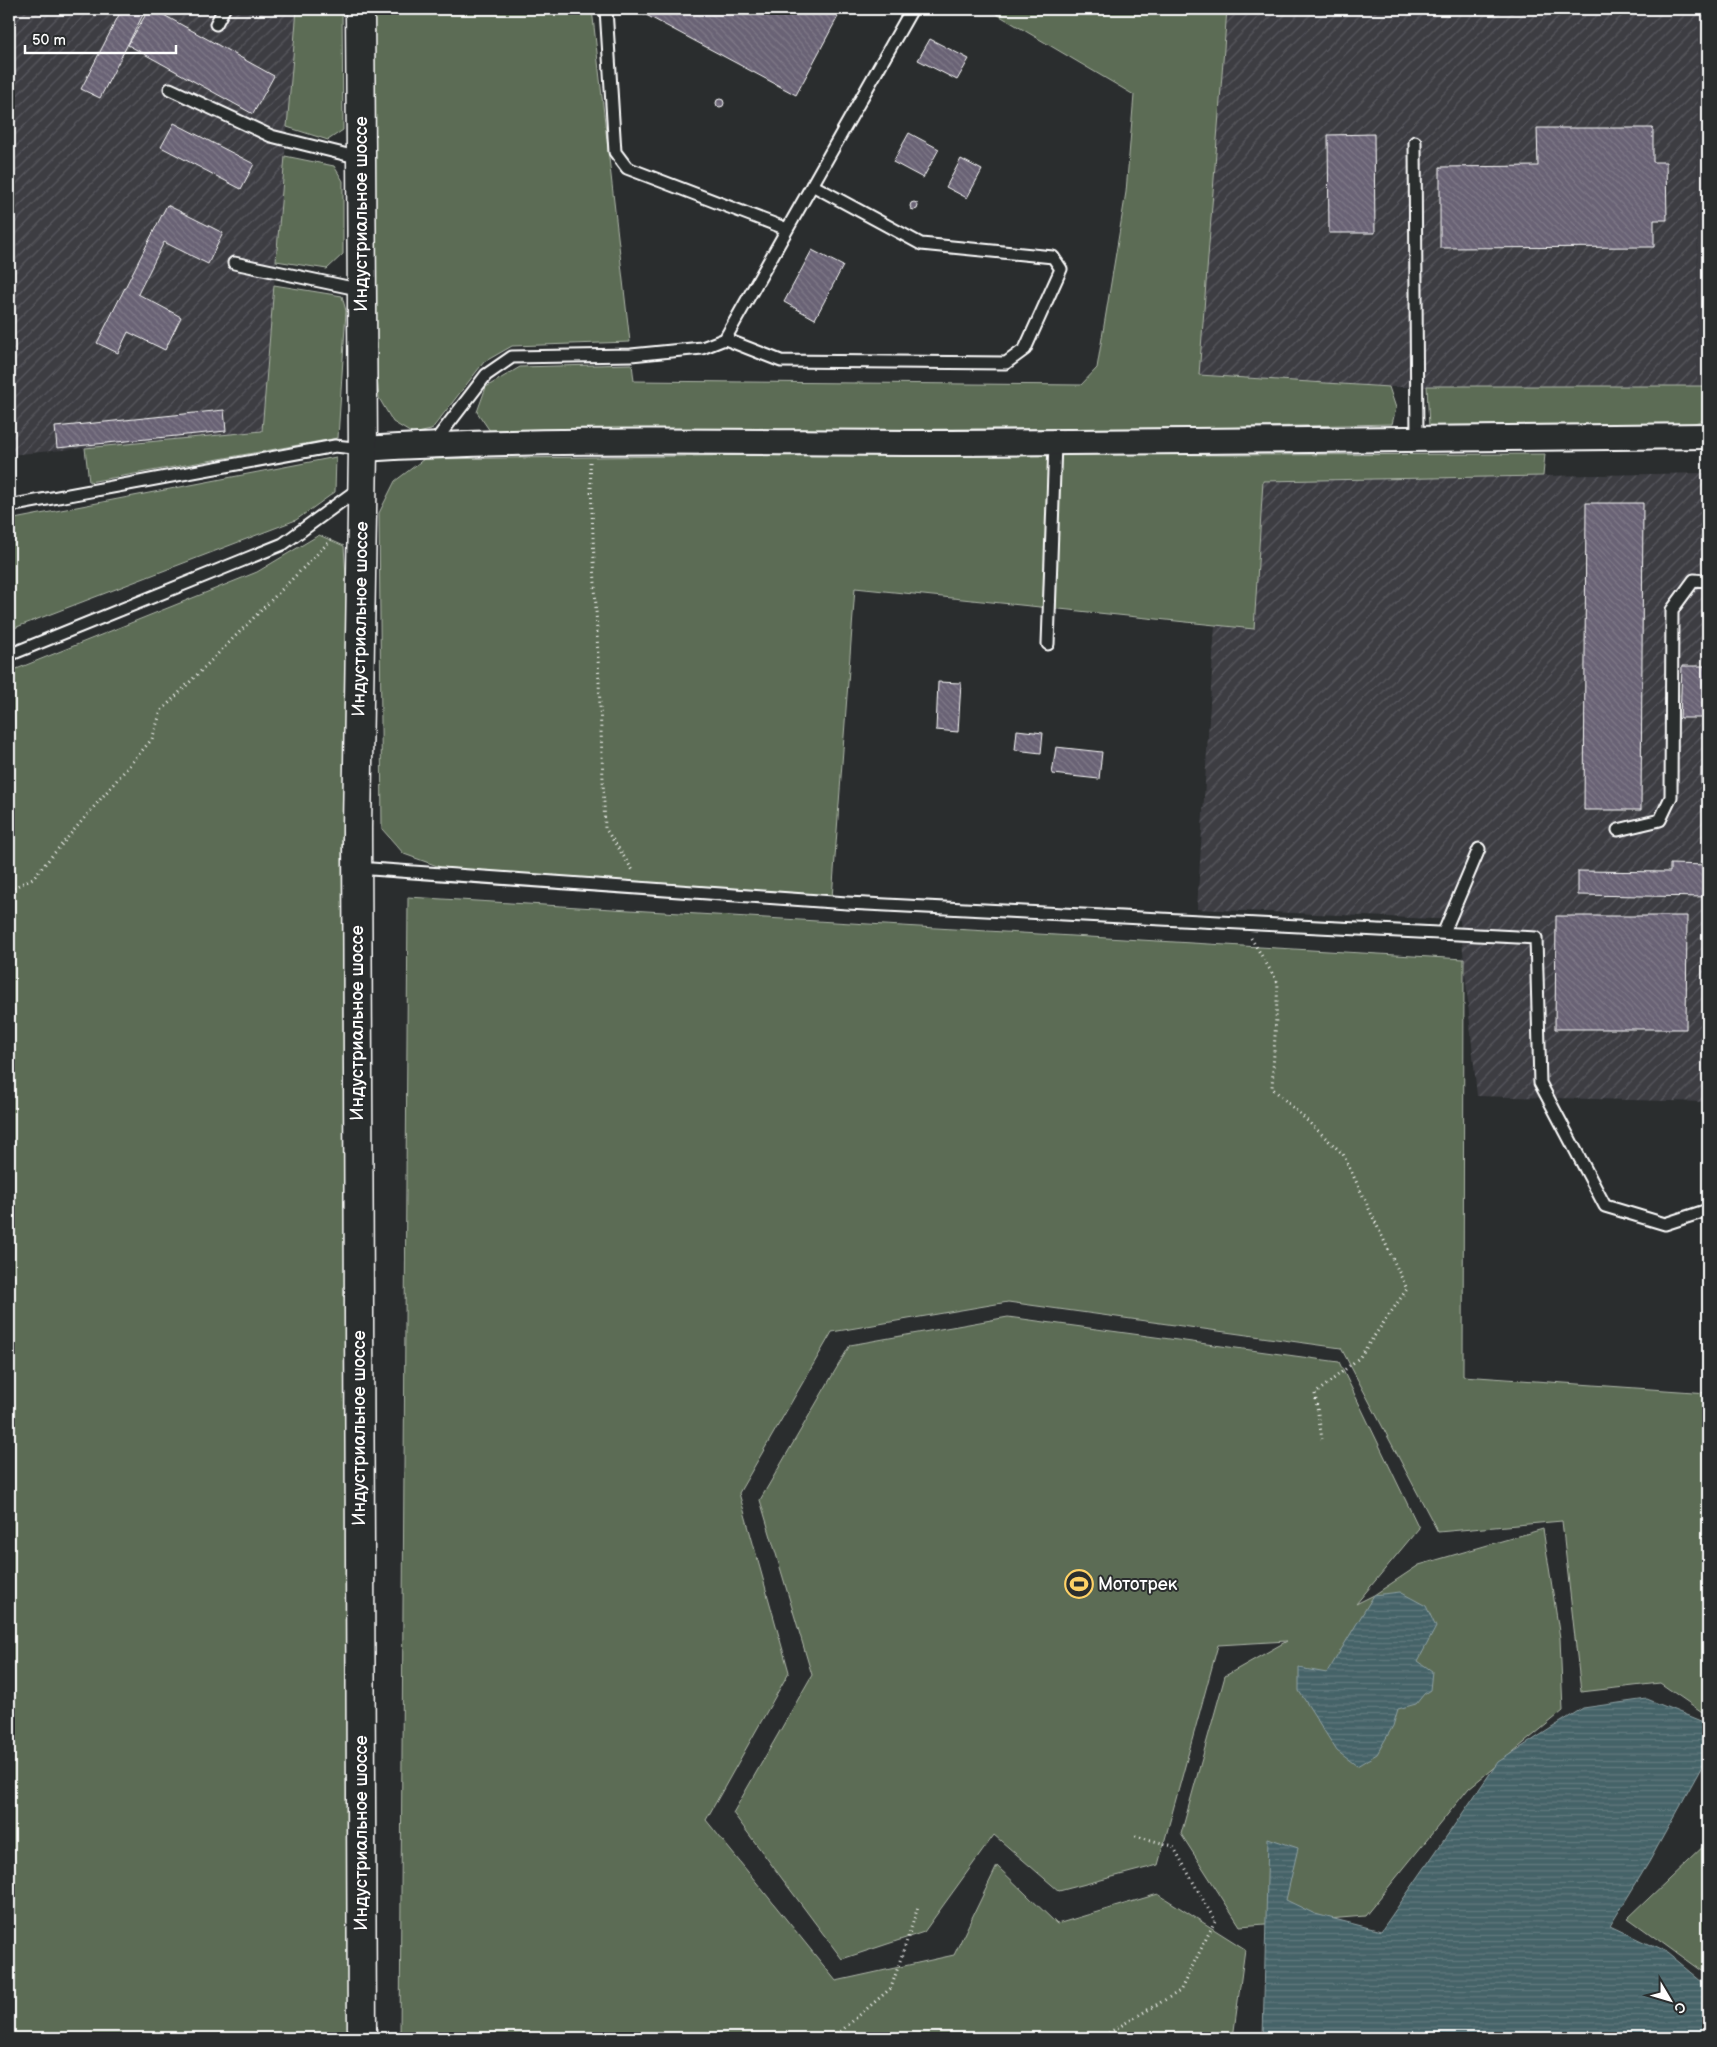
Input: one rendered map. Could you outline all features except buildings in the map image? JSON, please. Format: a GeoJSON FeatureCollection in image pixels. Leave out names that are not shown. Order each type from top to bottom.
{"type":"FeatureCollection","features":[{"type":"Feature","properties":{"kind":"main road","name":"Индустриальное шоссе"},"geometry":{"type":"LineString","coordinates":[[360,9],[363,449],[357,868],[362,2038]]}},
{"type":"Feature","properties":{"kind":"street"},"geometry":{"type":"LineString","coordinates":[[363,449],[432,444],[1055,442],[1708,436]]}},
{"type":"Feature","properties":{"kind":"lane"},"geometry":{"type":"LineString","coordinates":[[216,24],[224,9]]}},
{"type":"Feature","properties":{"kind":"lane"},"geometry":{"type":"LineString","coordinates":[[606,9],[615,152],[627,168],[787,229]]}},
{"type":"Feature","properties":{"kind":"lane"},"geometry":{"type":"LineString","coordinates":[[432,444],[486,375],[512,357],[640,354],[702,348],[725,338],[912,9]]}},
{"type":"Feature","properties":{"kind":"lane"},"geometry":{"type":"LineString","coordinates":[[170,88],[271,136],[361,158]]}},
{"type":"Feature","properties":{"kind":"lane"},"geometry":{"type":"LineString","coordinates":[[1416,142],[1417,439]]}},
{"type":"Feature","properties":{"kind":"lane"},"geometry":{"type":"LineString","coordinates":[[725,338],[781,361],[1006,364],[1024,349],[1061,269],[1053,257],[921,244],[812,185]]}},
{"type":"Feature","properties":{"kind":"lane"},"geometry":{"type":"LineString","coordinates":[[234,263],[362,290]]}},
{"type":"Feature","properties":{"kind":"lane"},"geometry":{"type":"LineString","coordinates":[[1048,644],[1055,442]]}},
{"type":"Feature","properties":{"kind":"lane"},"geometry":{"type":"LineString","coordinates":[[9,506],[335,446],[363,449]]}},
{"type":"Feature","properties":{"kind":"lane"},"geometry":{"type":"LineString","coordinates":[[9,655],[284,544],[362,486]]}},
{"type":"Feature","properties":{"kind":"lane"},"geometry":{"type":"LineString","coordinates":[[1618,830],[1660,820],[1671,797],[1672,610],[1694,580],[1708,581]]}},
{"type":"Feature","properties":{"kind":"lane"},"geometry":{"type":"LineString","coordinates":[[1444,932],[1479,849]]}},
{"type":"Feature","properties":{"kind":"lane"},"geometry":{"type":"LineString","coordinates":[[357,868],[847,903],[1536,938],[1540,1083],[1605,1206],[1665,1224],[1708,1210]]}},
{"type":"Feature","properties":{"kind":"path"},"geometry":{"type":"LineString","coordinates":[[590,443],[605,828],[645,889]]}},
{"type":"Feature","properties":{"kind":"path"},"geometry":{"type":"LineString","coordinates":[[9,890],[33,878],[152,739],[161,711],[331,540]]}},
{"type":"Feature","properties":{"kind":"path"},"geometry":{"type":"LineString","coordinates":[[1242,923],[1278,983],[1272,1088],[1343,1154],[1406,1289],[1359,1358],[1315,1394],[1322,1440]]}},
{"type":"Feature","properties":{"kind":"path"},"geometry":{"type":"LineString","coordinates":[[1100,2038],[1180,1992],[1215,1921],[1173,1846],[1132,1835]]}},
{"type":"Feature","properties":{"kind":"path"},"geometry":{"type":"LineString","coordinates":[[833,2038],[891,1988],[918,1907]]}},
{"type":"Feature","properties":{"kind":"shaded area"},"geometry":{"type":"Polygon","coordinates":[[[9,9],[297,9],[262,431],[9,455],[9,9]]]}},
{"type":"Feature","properties":{"kind":"shaded area"},"geometry":{"type":"Polygon","coordinates":[[[1227,9],[1698,9],[1697,386],[1389,387],[1199,375],[1227,9]]]}},
{"type":"Feature","properties":{"kind":"shaded area"},"geometry":{"type":"Polygon","coordinates":[[[1698,9],[1708,9],[1708,386],[1697,386],[1698,9]]]}},
{"type":"Feature","properties":{"kind":"shaded area"},"geometry":{"type":"Polygon","coordinates":[[[1708,473],[1708,1102],[1477,1096],[1460,920],[1197,909],[1215,625],[1254,629],[1263,481],[1708,473]]]}},
{"type":"Feature","properties":{"kind":"green space"},"geometry":{"type":"Polygon","coordinates":[[[297,9],[342,9],[343,130],[328,140],[287,127],[297,9]]]}},
{"type":"Feature","properties":{"kind":"green space"},"geometry":{"type":"Polygon","coordinates":[[[372,9],[592,9],[630,342],[512,346],[484,362],[431,430],[413,434],[393,422],[379,398],[376,366],[372,9]]]}},
{"type":"Feature","properties":{"kind":"green space"},"geometry":{"type":"Polygon","coordinates":[[[988,9],[1227,9],[1199,375],[1389,387],[1396,408],[1392,424],[1207,428],[490,431],[477,412],[486,387],[520,367],[632,364],[634,381],[1081,385],[1097,368],[1126,192],[1134,95],[988,9]]]}},
{"type":"Feature","properties":{"kind":"green space"},"geometry":{"type":"Polygon","coordinates":[[[285,156],[334,166],[343,181],[343,254],[327,269],[276,261],[285,156]]]}},
{"type":"Feature","properties":{"kind":"green space"},"geometry":{"type":"Polygon","coordinates":[[[274,285],[342,296],[346,311],[338,438],[89,482],[85,448],[262,431],[274,285]]]}},
{"type":"Feature","properties":{"kind":"green space"},"geometry":{"type":"Polygon","coordinates":[[[1427,386],[1707,386],[1704,420],[1685,426],[1429,427],[1427,386]]]}},
{"type":"Feature","properties":{"kind":"green space"},"geometry":{"type":"Polygon","coordinates":[[[812,452],[1230,455],[1545,454],[1543,476],[1263,481],[1254,629],[855,588],[832,898],[443,868],[404,854],[382,829],[379,513],[395,481],[424,459],[770,455],[812,452]]]}},
{"type":"Feature","properties":{"kind":"green space"},"geometry":{"type":"Polygon","coordinates":[[[336,457],[335,492],[296,520],[9,630],[9,520],[336,457]]]}},
{"type":"Feature","properties":{"kind":"green space"},"geometry":{"type":"Polygon","coordinates":[[[319,535],[344,546],[349,622],[342,845],[351,2038],[9,2038],[9,672],[257,572],[319,535]]]}},
{"type":"Feature","properties":{"kind":"green space"},"geometry":{"type":"Polygon","coordinates":[[[408,897],[1464,959],[1463,1376],[1708,1393],[1708,1716],[1660,1683],[1581,1692],[1562,1521],[1438,1532],[1341,1348],[1008,1302],[832,1332],[739,1493],[789,1672],[706,1820],[836,1981],[954,1955],[997,1866],[1057,1924],[1158,1894],[1245,1949],[1233,2038],[400,2038],[408,897]]]}},
{"type":"Feature","properties":{"kind":"green space","name":"Мототрек"},"geometry":{"type":"Polygon","coordinates":[[[1008,1317],[1339,1362],[1419,1528],[1356,1604],[1374,1595],[1419,1565],[1543,1529],[1560,1638],[1563,1711],[1469,1788],[1365,1916],[1240,1926],[1181,1834],[1225,1676],[1287,1641],[1218,1645],[1158,1865],[1059,1891],[994,1835],[924,1932],[842,1959],[733,1813],[812,1675],[760,1500],[850,1345],[1008,1317]]]}},
{"type":"Feature","properties":{"kind":"green space"},"geometry":{"type":"Polygon","coordinates":[[[1708,1842],[1708,1976],[1628,1918],[1708,1842]]]}},
{"type":"Feature","properties":{"kind":"water"},"geometry":{"type":"Polygon","coordinates":[[[1400,1592],[1426,1606],[1436,1627],[1418,1661],[1432,1671],[1430,1690],[1416,1704],[1398,1709],[1393,1726],[1377,1754],[1357,1766],[1337,1751],[1299,1691],[1299,1668],[1327,1673],[1374,1595],[1400,1592]]]}},
{"type":"Feature","properties":{"kind":"water"},"geometry":{"type":"Polygon","coordinates":[[[1647,1699],[1708,1724],[1708,1745],[1702,1766],[1649,1862],[1610,1926],[1667,1953],[1708,1987],[1708,2038],[1263,2038],[1268,1838],[1298,1848],[1286,1900],[1315,1914],[1381,1931],[1498,1762],[1583,1708],[1647,1699]]]}},
{"type":"Feature","properties":{"kind":"place","name":"Мототрек"},"geometry":{"type":"Point","coordinates":[1079,1584]}}]}
